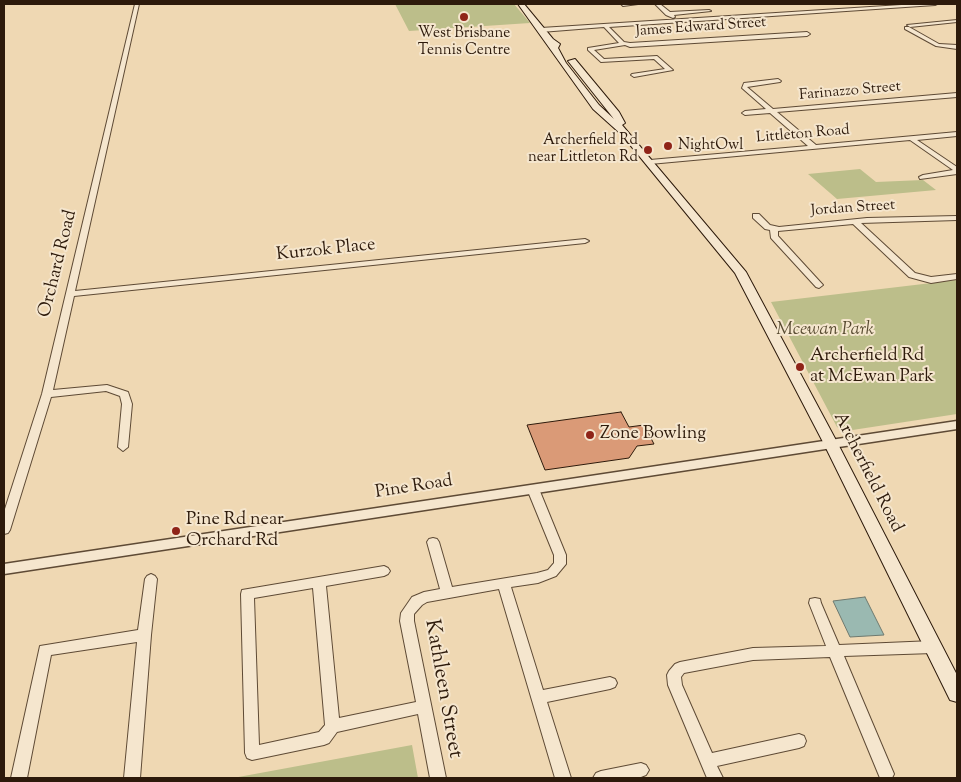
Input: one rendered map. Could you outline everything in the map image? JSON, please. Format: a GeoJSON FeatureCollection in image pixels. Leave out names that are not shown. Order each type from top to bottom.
{"type":"FeatureCollection","features":[{"type":"Feature","properties":{"kind":"main road","name":"Archerfield Road"},"geometry":{"type":"LineString","coordinates":[[520,4],[550,41],[563,64],[596,107],[625,133],[740,272],[831,444],[957,694]]}},
{"type":"Feature","properties":{"kind":"street","name":"Orchard Road"},"geometry":{"type":"LineString","coordinates":[[4,530],[46,394],[137,4]]}},
{"type":"Feature","properties":{"kind":"street"},"geometry":{"type":"LineString","coordinates":[[623,4],[636,4]]}},
{"type":"Feature","properties":{"kind":"street"},"geometry":{"type":"LineString","coordinates":[[657,4],[677,21]]}},
{"type":"Feature","properties":{"kind":"street"},"geometry":{"type":"LineString","coordinates":[[541,30],[935,4]]}},
{"type":"Feature","properties":{"kind":"street"},"geometry":{"type":"LineString","coordinates":[[668,14],[709,11]]}},
{"type":"Feature","properties":{"kind":"street"},"geometry":{"type":"LineString","coordinates":[[957,21],[908,26],[938,45],[957,47]]}},
{"type":"Feature","properties":{"kind":"street"},"geometry":{"type":"LineString","coordinates":[[948,22],[957,26]]}},
{"type":"Feature","properties":{"kind":"street","name":"James Edward Street"},"geometry":{"type":"LineString","coordinates":[[605,26],[625,44],[807,34]]}},
{"type":"Feature","properties":{"kind":"street"},"geometry":{"type":"LineString","coordinates":[[625,44],[590,49],[603,61],[655,57],[671,73],[634,75]]}},
{"type":"Feature","properties":{"kind":"street"},"geometry":{"type":"LineString","coordinates":[[778,81],[746,84],[744,87],[814,147]]}},
{"type":"Feature","properties":{"kind":"street"},"geometry":{"type":"LineString","coordinates":[[766,82],[772,86]]}},
{"type":"Feature","properties":{"kind":"street","name":"Farinazzo Street"},"geometry":{"type":"LineString","coordinates":[[744,113],[957,95]]}},
{"type":"Feature","properties":{"kind":"street","name":"Littleton Road"},"geometry":{"type":"LineString","coordinates":[[650,162],[957,134]]}},
{"type":"Feature","properties":{"kind":"street"},"geometry":{"type":"LineString","coordinates":[[912,138],[957,171]]}},
{"type":"Feature","properties":{"kind":"street"},"geometry":{"type":"LineString","coordinates":[[923,177],[957,171]]}},
{"type":"Feature","properties":{"kind":"street"},"geometry":{"type":"LineString","coordinates":[[756,216],[764,225],[774,229],[774,236],[819,285]]}},
{"type":"Feature","properties":{"kind":"street","name":"Jordan Street"},"geometry":{"type":"LineString","coordinates":[[774,229],[854,221],[957,218]]}},
{"type":"Feature","properties":{"kind":"street"},"geometry":{"type":"LineString","coordinates":[[854,221],[912,276],[931,280],[957,277]]}},
{"type":"Feature","properties":{"kind":"street","name":"Kurzok Place"},"geometry":{"type":"LineString","coordinates":[[70,294],[585,241]]}},
{"type":"Feature","properties":{"kind":"street"},"geometry":{"type":"LineString","coordinates":[[46,394],[106,388],[124,394],[127,404],[123,447]]}},
{"type":"Feature","properties":{"kind":"street","name":"Pine Road"},"geometry":{"type":"LineString","coordinates":[[4,569],[957,425]]}},
{"type":"Feature","properties":{"kind":"street","name":"Kathleen Street"},"geometry":{"type":"LineString","coordinates":[[438,778],[407,621],[408,613],[417,601],[424,598],[546,576],[552,573],[560,564],[560,554],[533,488]]}},
{"type":"Feature","properties":{"kind":"street"},"geometry":{"type":"LineString","coordinates":[[433,542],[447,593]]}},
{"type":"Feature","properties":{"kind":"street"},"geometry":{"type":"LineString","coordinates":[[319,582],[332,726],[324,738],[252,753],[247,594],[384,571]]}},
{"type":"Feature","properties":{"kind":"street"},"geometry":{"type":"LineString","coordinates":[[132,778],[144,635],[151,578]]}},
{"type":"Feature","properties":{"kind":"street"},"geometry":{"type":"LineString","coordinates":[[504,584],[563,778]]}},
{"type":"Feature","properties":{"kind":"street"},"geometry":{"type":"LineString","coordinates":[[815,603],[886,774]]}},
{"type":"Feature","properties":{"kind":"street"},"geometry":{"type":"LineString","coordinates":[[19,778],[45,650],[144,635]]}},
{"type":"Feature","properties":{"kind":"street"},"geometry":{"type":"LineString","coordinates":[[715,778],[675,686],[674,675],[680,668],[753,654],[933,647]]}},
{"type":"Feature","properties":{"kind":"street"},"geometry":{"type":"LineString","coordinates":[[539,697],[610,683]]}},
{"type":"Feature","properties":{"kind":"street"},"geometry":{"type":"LineString","coordinates":[[332,726],[424,707]]}},
{"type":"Feature","properties":{"kind":"street"},"geometry":{"type":"LineString","coordinates":[[708,761],[799,742]]}},
{"type":"Feature","properties":{"kind":"street"},"geometry":{"type":"LineString","coordinates":[[601,778],[641,770]]}},
{"type":"Feature","properties":{"kind":"green space","name":"West Brisbane Tennis Centre"},"geometry":{"type":"Polygon","coordinates":[[[395,4],[514,4],[530,23],[409,31],[395,4]]]}},
{"type":"Feature","properties":{"kind":"green space"},"geometry":{"type":"Polygon","coordinates":[[[860,169],[876,182],[923,180],[936,190],[837,199],[808,174],[860,169]]]}},
{"type":"Feature","properties":{"kind":"green space","name":"Mcewan Park"},"geometry":{"type":"Polygon","coordinates":[[[957,280],[957,414],[846,431],[837,427],[771,302],[957,280]]]}},
{"type":"Feature","properties":{"kind":"green space"},"geometry":{"type":"Polygon","coordinates":[[[412,745],[418,778],[233,778],[412,745]]]}},
{"type":"Feature","properties":{"kind":"water"},"geometry":{"type":"Polygon","coordinates":[[[865,597],[884,635],[850,637],[833,601],[865,597]]]}},
{"type":"Feature","properties":{"kind":"building","name":"Zone Bowling"},"geometry":{"type":"Polygon","coordinates":[[[621,412],[629,427],[644,425],[654,444],[637,446],[629,458],[545,470],[527,425],[621,412]]]}},
{"type":"Feature","properties":{"kind":"place","name":"West Brisbane Tennis Centre"},"geometry":{"type":"Point","coordinates":[464,17]}},
{"type":"Feature","properties":{"kind":"place","name":"NightOwl"},"geometry":{"type":"Point","coordinates":[668,146]}},
{"type":"Feature","properties":{"kind":"place","name":"Archerfield Rd near Littleton Rd"},"geometry":{"type":"Point","coordinates":[648,150]}},
{"type":"Feature","properties":{"kind":"place","name":"Archerfield Rd at McEwan Park"},"geometry":{"type":"Point","coordinates":[800,367]}},
{"type":"Feature","properties":{"kind":"place","name":"Zone Bowling"},"geometry":{"type":"Point","coordinates":[590,435]}},
{"type":"Feature","properties":{"kind":"place","name":"Pine Rd near Orchard Rd"},"geometry":{"type":"Point","coordinates":[176,531]}}]}
